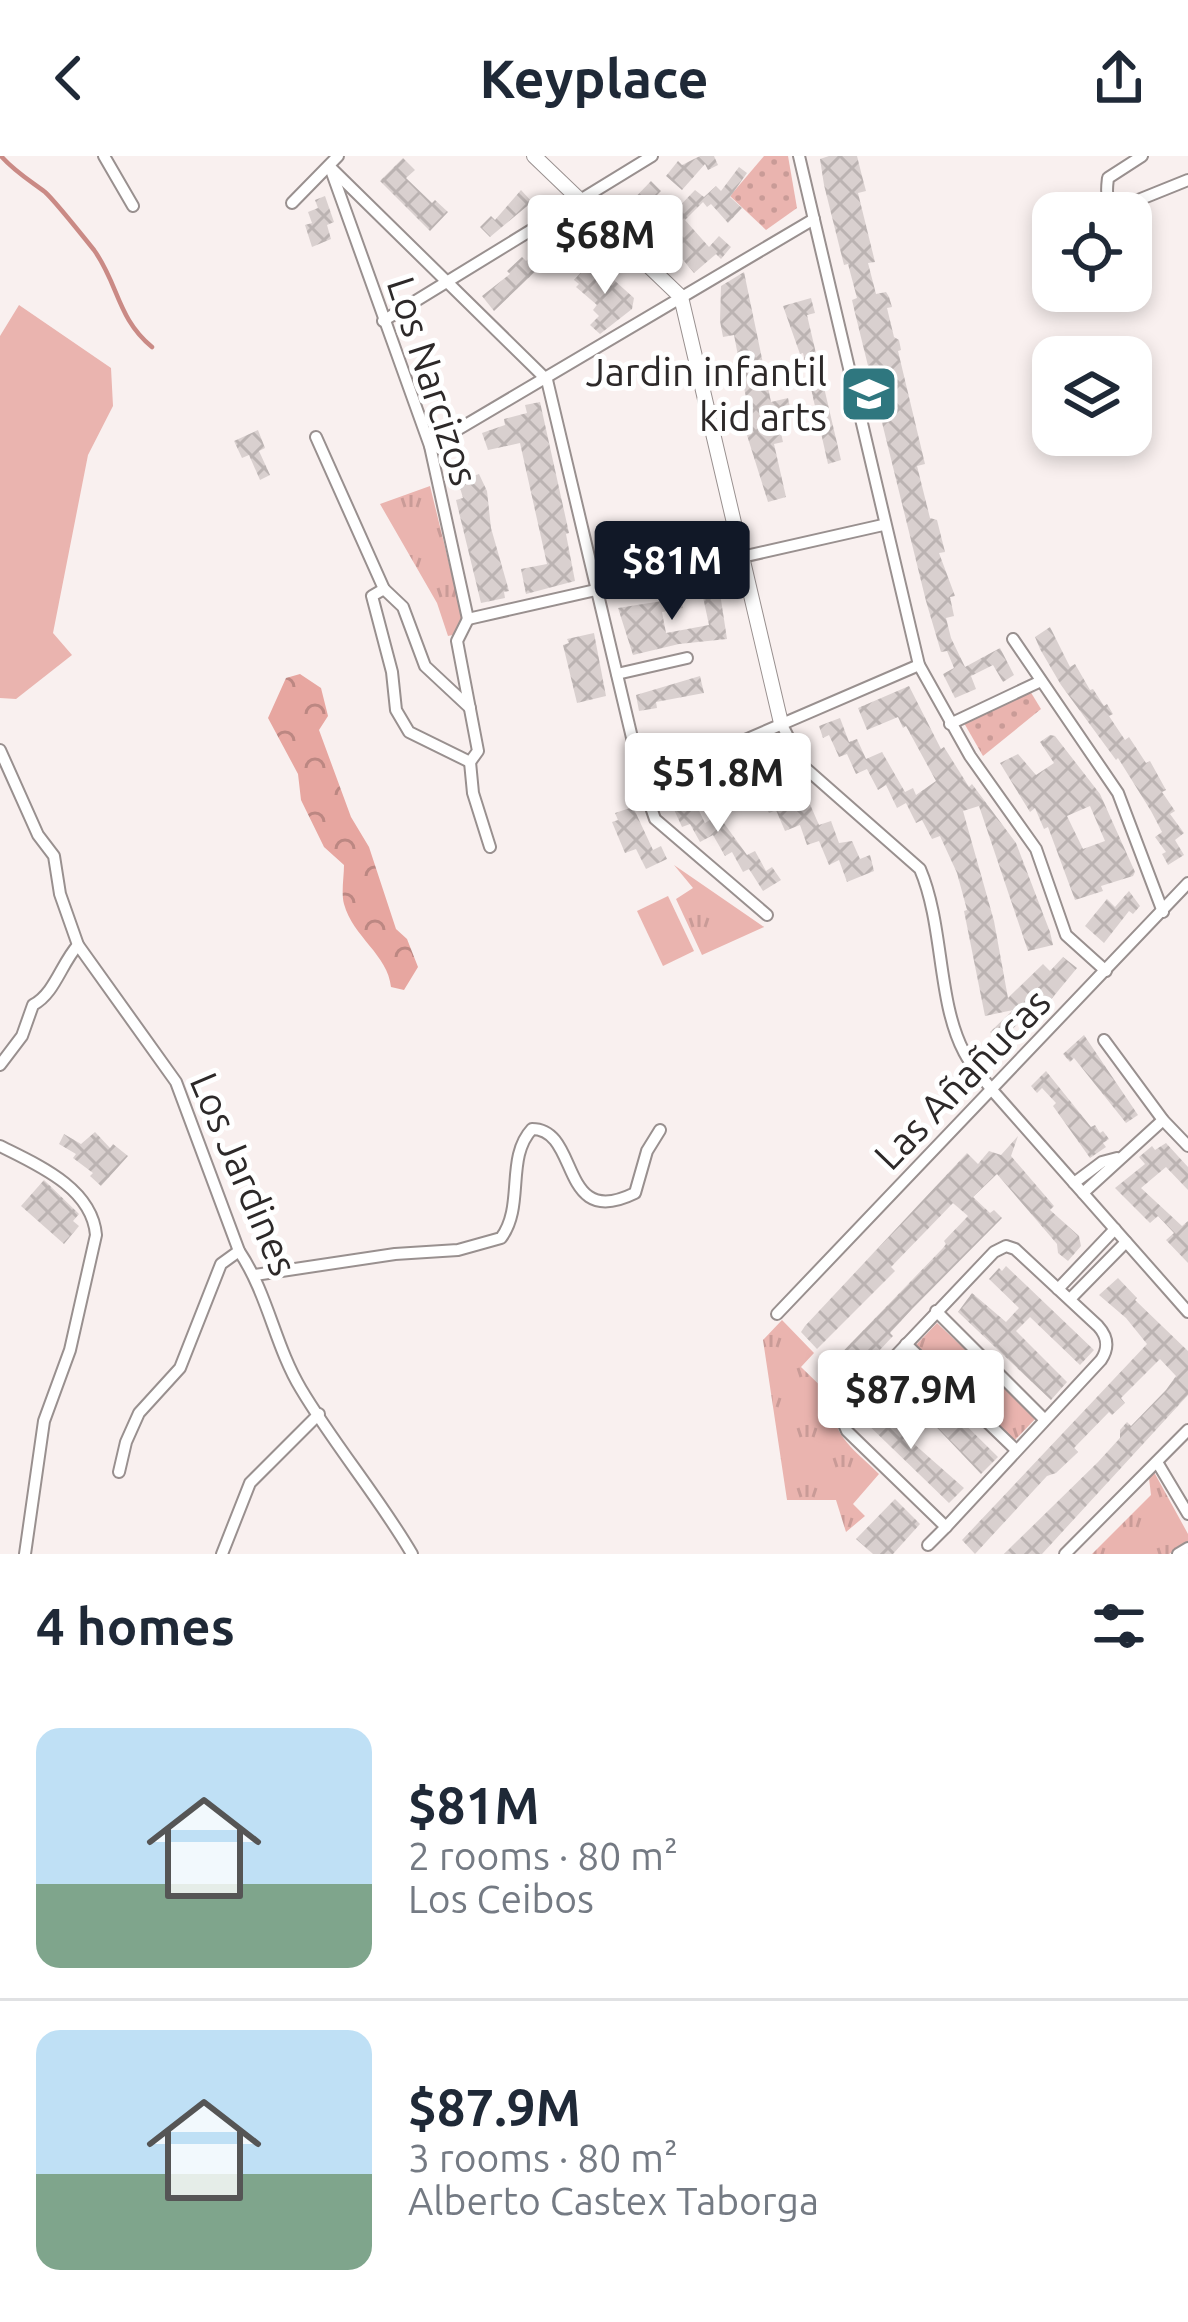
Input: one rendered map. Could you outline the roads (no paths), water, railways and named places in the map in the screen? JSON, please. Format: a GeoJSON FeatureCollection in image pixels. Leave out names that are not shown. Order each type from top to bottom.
{"type":"FeatureCollection","features":[{"type":"Feature","properties":{"kind":"street"},"geometry":{"type":"LineString","coordinates":[[104,156],[134,206]]}},
{"type":"Feature","properties":{"kind":"street"},"geometry":{"type":"LineString","coordinates":[[534,156],[681,298],[781,723],[803,766],[920,869],[930,891],[964,1054],[1188,1312]]}},
{"type":"Feature","properties":{"kind":"street"},"geometry":{"type":"LineString","coordinates":[[383,321],[652,156]]}},
{"type":"Feature","properties":{"kind":"street"},"geometry":{"type":"LineString","coordinates":[[799,156],[919,665],[950,724],[1036,849],[1066,935],[1106,971]]}},
{"type":"Feature","properties":{"kind":"street"},"geometry":{"type":"LineString","coordinates":[[1142,156],[1108,178],[1106,197],[1121,207],[1188,180]]}},
{"type":"Feature","properties":{"kind":"street"},"geometry":{"type":"LineString","coordinates":[[292,203],[334,161],[547,380],[655,819],[767,915]]}},
{"type":"Feature","properties":{"kind":"street","name":"Los Narcizos"},"geometry":{"type":"LineString","coordinates":[[334,161],[383,321],[430,446],[469,619],[457,641],[478,751],[470,762],[473,793],[490,848]]}},
{"type":"Feature","properties":{"kind":"street"},"geometry":{"type":"LineString","coordinates":[[430,446],[814,219]]}},
{"type":"Feature","properties":{"kind":"street"},"geometry":{"type":"LineString","coordinates":[[316,437],[384,589],[404,607],[425,667],[470,708]]}},
{"type":"Feature","properties":{"kind":"street"},"geometry":{"type":"LineString","coordinates":[[469,619],[884,525]]}},
{"type":"Feature","properties":{"kind":"street"},"geometry":{"type":"LineString","coordinates":[[384,589],[372,596],[397,710],[409,732],[470,762]]}},
{"type":"Feature","properties":{"kind":"street"},"geometry":{"type":"LineString","coordinates":[[1013,638],[1118,793],[1162,912]]}},
{"type":"Feature","properties":{"kind":"street"},"geometry":{"type":"LineString","coordinates":[[617,674],[687,658]]}},
{"type":"Feature","properties":{"kind":"street"},"geometry":{"type":"LineString","coordinates":[[643,784],[919,665]]}},
{"type":"Feature","properties":{"kind":"street"},"geometry":{"type":"LineString","coordinates":[[950,724],[1041,680]]}},
{"type":"Feature","properties":{"kind":"street","name":"Los Jardines"},"geometry":{"type":"LineString","coordinates":[[0,750],[38,835],[54,856],[59,894],[77,945],[176,1082],[239,1251],[256,1276],[299,1387],[383,1504],[412,1554]]}},
{"type":"Feature","properties":{"kind":"street","name":"Las Añañucas"},"geometry":{"type":"LineString","coordinates":[[777,1314],[1188,883]]}},
{"type":"Feature","properties":{"kind":"street"},"geometry":{"type":"LineString","coordinates":[[0,1065],[22,1036],[33,1005],[48,997],[64,960],[77,945]]}},
{"type":"Feature","properties":{"kind":"street"},"geometry":{"type":"LineString","coordinates":[[1104,1040],[1162,1120],[1188,1146]]}},
{"type":"Feature","properties":{"kind":"street"},"geometry":{"type":"LineString","coordinates":[[1079,1188],[1109,1172],[1118,1158],[1162,1120]]}},
{"type":"Feature","properties":{"kind":"street"},"geometry":{"type":"LineString","coordinates":[[256,1276],[395,1254],[458,1250],[501,1238],[516,1208],[522,1143],[532,1129],[551,1135],[582,1192],[597,1199],[623,1199],[635,1193],[647,1151],[660,1130]]}},
{"type":"Feature","properties":{"kind":"street"},"geometry":{"type":"LineString","coordinates":[[0,1146],[80,1196],[94,1218],[96,1235],[70,1350],[44,1421],[25,1554]]}},
{"type":"Feature","properties":{"kind":"street"},"geometry":{"type":"LineString","coordinates":[[1058,1289],[1115,1229]]}},
{"type":"Feature","properties":{"kind":"street"},"geometry":{"type":"LineString","coordinates":[[1070,1299],[1126,1242]]}},
{"type":"Feature","properties":{"kind":"street"},"geometry":{"type":"LineString","coordinates":[[928,1545],[946,1527],[1044,1419],[1101,1360],[1107,1349],[1102,1331],[1015,1249],[1002,1247],[846,1408],[843,1422],[847,1431],[946,1527]]}},
{"type":"Feature","properties":{"kind":"street"},"geometry":{"type":"LineString","coordinates":[[118,1472],[139,1413],[180,1368],[221,1264],[239,1251]]}},
{"type":"Feature","properties":{"kind":"street"},"geometry":{"type":"LineString","coordinates":[[936,1311],[1044,1419]]}},
{"type":"Feature","properties":{"kind":"street"},"geometry":{"type":"LineString","coordinates":[[906,1344],[1016,1450]]}},
{"type":"Feature","properties":{"kind":"street"},"geometry":{"type":"LineString","coordinates":[[222,1554],[250,1483],[319,1414]]}},
{"type":"Feature","properties":{"kind":"street"},"geometry":{"type":"LineString","coordinates":[[1065,1554],[1185,1436]]}},
{"type":"Feature","properties":{"kind":"street"},"geometry":{"type":"LineString","coordinates":[[1157,1462],[1188,1514]]}},
{"type":"Feature","properties":{"kind":"street"},"geometry":{"type":"LineString","coordinates":[[1178,1554],[1188,1548]]}},
{"type":"Feature","properties":{"kind":"waterway"},"geometry":{"type":"LineString","coordinates":[[1,156],[49,196],[94,250],[132,325],[152,347]]}},
{"type":"Feature","properties":{"kind":"place","name":"Jardin infantil kid arts"},"geometry":{"type":"Point","coordinates":[869,394]}}]}
